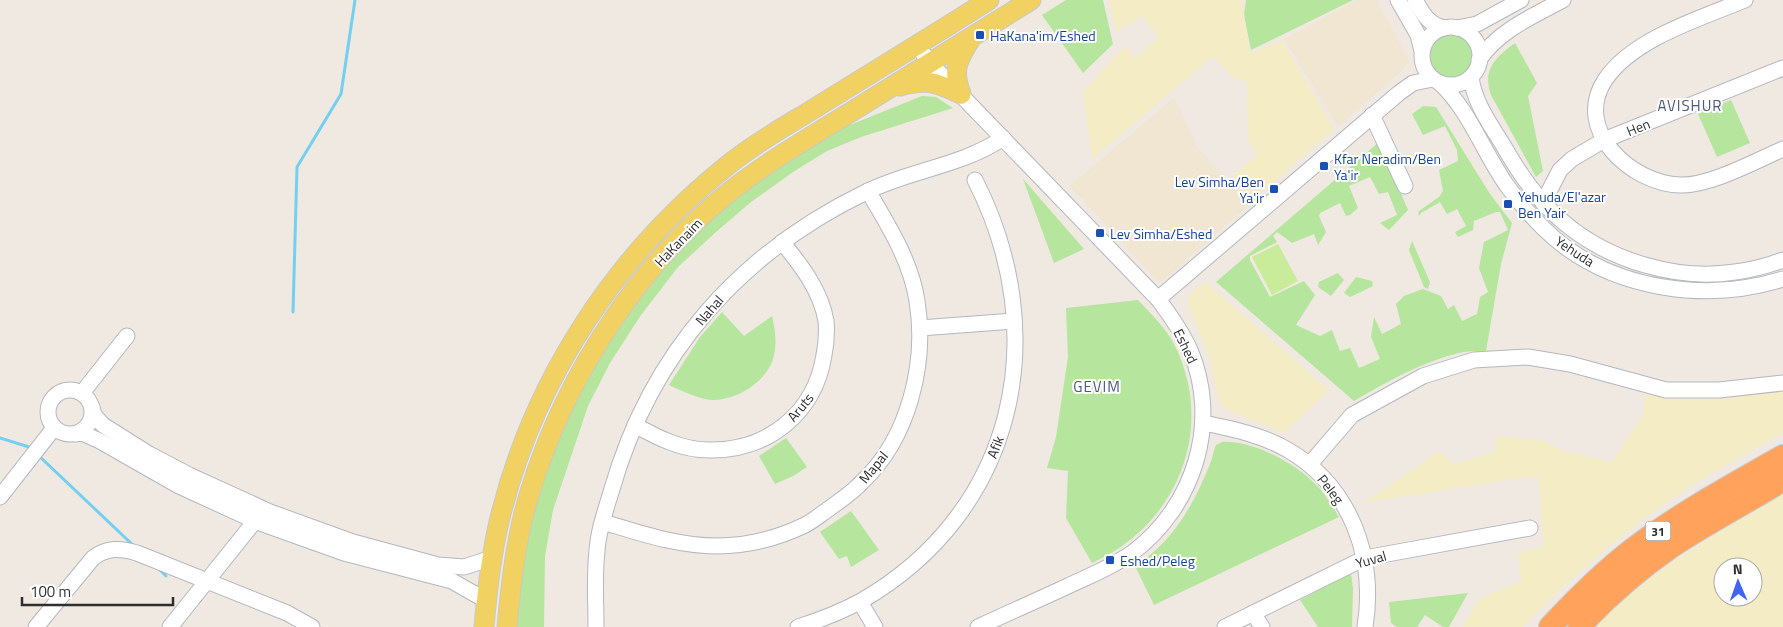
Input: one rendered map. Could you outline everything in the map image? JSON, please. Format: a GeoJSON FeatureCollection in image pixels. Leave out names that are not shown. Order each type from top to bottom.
{"type":"FeatureCollection","features":[{"type":"Feature","properties":{"kind":"highway","name":"31"},"geometry":{"type":"LineString","coordinates":[[1550,627],[1576,598],[1634,549],[1688,511],[1783,456]]}},
{"type":"Feature","properties":{"kind":"highway","name":"31"},"geometry":{"type":"LineString","coordinates":[[1579,627],[1610,596],[1646,565],[1672,547],[1783,480]]}},
{"type":"Feature","properties":{"kind":"main road","name":"HaKanaim"},"geometry":{"type":"LineString","coordinates":[[484,627],[492,558],[499,522],[520,453],[547,388],[580,330],[638,251],[686,201],[736,159],[989,0]]}},
{"type":"Feature","properties":{"kind":"main road","name":"HaKanaim"},"geometry":{"type":"LineString","coordinates":[[507,627],[521,527],[541,460],[568,398],[598,342],[655,266],[676,242],[724,197],[749,177],[1031,0]]}},
{"type":"Feature","properties":{"kind":"main road"},"geometry":{"type":"LineString","coordinates":[[961,94],[957,84],[956,66],[958,59],[973,36]]}},
{"type":"Feature","properties":{"kind":"main road"},"geometry":{"type":"LineString","coordinates":[[890,88],[922,82],[934,82],[961,94]]}},
{"type":"Feature","properties":{"kind":"street"},"geometry":{"type":"LineString","coordinates":[[1398,0],[1418,34],[1424,68],[1436,81]]}},
{"type":"Feature","properties":{"kind":"street"},"geometry":{"type":"LineString","coordinates":[[1415,0],[1430,22],[1470,34],[1478,46],[1480,60]]}},
{"type":"Feature","properties":{"kind":"street"},"geometry":{"type":"LineString","coordinates":[[1399,93],[1412,79],[1422,56],[1425,43],[1430,36],[1451,28],[1477,24],[1521,0]]}},
{"type":"Feature","properties":{"kind":"street"},"geometry":{"type":"LineString","coordinates":[[1158,299],[1399,93],[1413,83],[1436,81],[1448,85],[1456,85],[1471,77],[1487,48],[1503,35],[1563,0]]}},
{"type":"Feature","properties":{"kind":"street"},"geometry":{"type":"LineString","coordinates":[[1745,0],[1665,33],[1628,57],[1605,80],[1599,94],[1596,106],[1599,130],[1615,154],[1644,176],[1664,183],[1681,186],[1720,177],[1783,149]]}},
{"type":"Feature","properties":{"kind":"street","name":"Eshed"},"geometry":{"type":"LineString","coordinates":[[917,45],[930,63],[1158,299],[1178,327],[1190,350],[1204,406],[1204,424],[1200,450],[1188,484],[1166,520],[1152,537],[1130,554],[1108,567],[978,627]]}},
{"type":"Feature","properties":{"kind":"street","name":"Hen"},"geometry":{"type":"LineString","coordinates":[[1543,203],[1560,170],[1572,159],[1604,140],[1783,68]]}},
{"type":"Feature","properties":{"kind":"street","name":"Yehuda"},"geometry":{"type":"LineString","coordinates":[[1471,77],[1477,101],[1514,164],[1543,203],[1566,225],[1591,242],[1623,257],[1656,268],[1682,272],[1734,273],[1783,260]]}},
{"type":"Feature","properties":{"kind":"street","name":"Yehuda"},"geometry":{"type":"LineString","coordinates":[[1436,81],[1448,90],[1462,110],[1499,173],[1518,200],[1555,238],[1582,258],[1636,280],[1680,290],[1736,290],[1783,279]]}},
{"type":"Feature","properties":{"kind":"street"},"geometry":{"type":"LineString","coordinates":[[1372,115],[1405,186]]}},
{"type":"Feature","properties":{"kind":"street","name":"Nahal"},"geometry":{"type":"LineString","coordinates":[[598,627],[597,550],[619,463],[634,425],[666,365],[701,318],[727,289],[782,242],[814,221],[868,191],[918,172],[979,153],[1003,138]]}},
{"type":"Feature","properties":{"kind":"street","name":"Afik"},"geometry":{"type":"LineString","coordinates":[[798,627],[860,602],[908,569],[927,552],[970,499],[996,446],[1012,391],[1015,363],[1014,321],[1010,279],[1002,245],[986,201],[975,180]]}},
{"type":"Feature","properties":{"kind":"street","name":"Mapal"},"geometry":{"type":"LineString","coordinates":[[603,522],[660,539],[693,545],[743,544],[772,538],[806,524],[863,482],[880,461],[895,437],[909,405],[918,374],[920,328],[917,300],[911,276],[888,225],[868,191]]}},
{"type":"Feature","properties":{"kind":"street","name":"Aruts"},"geometry":{"type":"LineString","coordinates":[[634,425],[662,439],[684,447],[728,450],[747,446],[770,435],[788,423],[805,406],[814,391],[822,368],[826,347],[826,322],[820,300],[811,282],[782,242]]}},
{"type":"Feature","properties":{"kind":"street"},"geometry":{"type":"LineString","coordinates":[[920,328],[1014,321]]}},
{"type":"Feature","properties":{"kind":"street"},"geometry":{"type":"LineString","coordinates":[[82,393],[127,336]]}},
{"type":"Feature","properties":{"kind":"street"},"geometry":{"type":"LineString","coordinates":[[1310,464],[1352,416],[1423,376],[1474,360],[1528,357],[1570,364],[1666,390],[1719,390],[1783,384]]}},
{"type":"Feature","properties":{"kind":"street"},"geometry":{"type":"LineString","coordinates":[[487,601],[452,581],[344,553],[255,521],[179,486],[100,441],[82,433],[62,433],[54,428],[49,421],[48,405],[52,398],[66,390],[82,393],[88,399],[96,418],[106,428],[149,454],[229,495],[278,516],[353,542],[438,565],[464,567],[492,558]]}},
{"type":"Feature","properties":{"kind":"street"},"geometry":{"type":"LineString","coordinates":[[75,434],[89,424],[92,416],[92,407]]}},
{"type":"Feature","properties":{"kind":"street","name":"Peleg"},"geometry":{"type":"LineString","coordinates":[[1204,424],[1227,428],[1268,440],[1287,449],[1310,464],[1341,500],[1351,518],[1365,558],[1368,589],[1365,627]]}},
{"type":"Feature","properties":{"kind":"street"},"geometry":{"type":"LineString","coordinates":[[0,498],[54,428]]}},
{"type":"Feature","properties":{"kind":"street"},"geometry":{"type":"LineString","coordinates":[[170,627],[255,521]]}},
{"type":"Feature","properties":{"kind":"street","name":"Yuval"},"geometry":{"type":"LineString","coordinates":[[1225,627],[1365,558],[1530,528]]}},
{"type":"Feature","properties":{"kind":"street"},"geometry":{"type":"LineString","coordinates":[[36,627],[92,558],[110,549],[123,549],[137,553],[287,613],[312,627]]}},
{"type":"Feature","properties":{"kind":"street"},"geometry":{"type":"LineString","coordinates":[[860,602],[875,627]]}},
{"type":"Feature","properties":{"kind":"street"},"geometry":{"type":"LineString","coordinates":[[1253,613],[1262,627]]}},
{"type":"Feature","properties":{"kind":"shaded area"},"geometry":{"type":"Polygon","coordinates":[[[1357,0],[1376,0],[1409,60],[1403,70],[1338,126],[1284,39],[1357,0]]]}},
{"type":"Feature","properties":{"kind":"shaded area"},"geometry":{"type":"Polygon","coordinates":[[[1174,98],[1198,149],[1250,204],[1160,283],[1070,186],[1174,98]]]}},
{"type":"Feature","properties":{"kind":"green space"},"geometry":{"type":"Polygon","coordinates":[[[1066,0],[1103,0],[1113,44],[1083,73],[1042,15],[1066,0]]]}},
{"type":"Feature","properties":{"kind":"green space"},"geometry":{"type":"Polygon","coordinates":[[[1246,0],[1353,0],[1251,50],[1244,15],[1246,0]]]}},
{"type":"Feature","properties":{"kind":"green space"},"geometry":{"type":"Polygon","coordinates":[[[1451,32],[1460,34],[1468,39],[1473,47],[1475,56],[1473,65],[1468,73],[1460,78],[1451,80],[1442,78],[1434,73],[1429,65],[1427,56],[1429,47],[1434,39],[1442,34],[1451,32]]]}},
{"type":"Feature","properties":{"kind":"green space"},"geometry":{"type":"Polygon","coordinates":[[[1515,43],[1537,83],[1528,96],[1543,171],[1536,177],[1491,95],[1489,86],[1488,78],[1492,64],[1515,43]]]}},
{"type":"Feature","properties":{"kind":"green space"},"geometry":{"type":"Polygon","coordinates":[[[922,96],[936,97],[953,108],[861,137],[827,151],[793,172],[751,202],[678,267],[641,315],[610,363],[588,406],[553,510],[545,556],[544,627],[515,627],[527,525],[550,450],[599,351],[671,258],[708,222],[744,191],[840,129],[922,96]]]}},
{"type":"Feature","properties":{"kind":"green space"},"geometry":{"type":"Polygon","coordinates":[[[1731,100],[1750,143],[1717,157],[1698,114],[1731,100]]]}},
{"type":"Feature","properties":{"kind":"green space"},"geometry":{"type":"Polygon","coordinates":[[[1423,106],[1436,107],[1490,194],[1512,223],[1501,264],[1486,351],[1462,352],[1431,362],[1392,380],[1354,401],[1216,282],[1379,142],[1408,210],[1389,230],[1380,223],[1397,215],[1388,192],[1379,194],[1370,177],[1349,186],[1358,208],[1346,216],[1340,203],[1320,213],[1319,216],[1326,232],[1318,245],[1314,234],[1292,243],[1277,232],[1273,236],[1277,242],[1250,256],[1250,260],[1270,297],[1304,281],[1315,295],[1296,325],[1320,336],[1332,330],[1340,351],[1350,348],[1359,368],[1380,359],[1371,337],[1374,317],[1382,334],[1401,324],[1396,304],[1404,296],[1423,289],[1441,296],[1448,309],[1454,305],[1462,321],[1477,314],[1480,297],[1488,292],[1479,268],[1484,242],[1508,230],[1500,212],[1496,212],[1474,221],[1473,230],[1458,237],[1455,232],[1466,226],[1457,209],[1447,214],[1440,202],[1419,216],[1419,211],[1439,197],[1443,191],[1439,170],[1458,161],[1457,150],[1445,126],[1423,135],[1412,114],[1423,106]]]}},
{"type":"Feature","properties":{"kind":"green space"},"geometry":{"type":"Polygon","coordinates":[[[1023,179],[1084,249],[1054,263],[1023,179]]]}},
{"type":"Feature","properties":{"kind":"green space"},"geometry":{"type":"Polygon","coordinates":[[[1412,241],[1430,282],[1428,289],[1424,287],[1409,250],[1412,241]]]}},
{"type":"Feature","properties":{"kind":"green space"},"geometry":{"type":"Polygon","coordinates":[[[1278,244],[1298,281],[1272,295],[1252,257],[1278,244]]]}},
{"type":"Feature","properties":{"kind":"green space"},"geometry":{"type":"Polygon","coordinates":[[[1338,273],[1344,280],[1331,296],[1318,287],[1319,282],[1338,273]]]}},
{"type":"Feature","properties":{"kind":"green space"},"geometry":{"type":"Polygon","coordinates":[[[1356,277],[1372,281],[1373,286],[1350,297],[1344,293],[1356,277]]]}},
{"type":"Feature","properties":{"kind":"green space"},"geometry":{"type":"Polygon","coordinates":[[[1138,300],[1164,329],[1176,348],[1186,375],[1191,403],[1191,430],[1186,457],[1176,482],[1162,506],[1144,527],[1122,546],[1092,563],[1066,518],[1068,471],[1047,468],[1056,437],[1068,357],[1066,308],[1138,300]]]}},
{"type":"Feature","properties":{"kind":"green space"},"geometry":{"type":"Polygon","coordinates":[[[722,312],[744,336],[772,316],[775,350],[771,365],[765,374],[757,382],[737,395],[715,400],[695,396],[669,385],[700,337],[722,312]]]}},
{"type":"Feature","properties":{"kind":"green space"},"geometry":{"type":"Polygon","coordinates":[[[786,438],[807,467],[775,484],[759,456],[786,438]]]}},
{"type":"Feature","properties":{"kind":"green space"},"geometry":{"type":"Polygon","coordinates":[[[1222,442],[1245,444],[1257,448],[1293,466],[1319,488],[1339,517],[1154,605],[1135,566],[1160,546],[1181,521],[1204,479],[1216,445],[1222,442]]]}},
{"type":"Feature","properties":{"kind":"green space"},"geometry":{"type":"Polygon","coordinates":[[[851,511],[879,550],[851,567],[847,556],[839,559],[820,532],[851,511]]]}},
{"type":"Feature","properties":{"kind":"green space"},"geometry":{"type":"Polygon","coordinates":[[[1351,573],[1353,589],[1352,627],[1318,627],[1300,600],[1351,573]]]}},
{"type":"Feature","properties":{"kind":"green space"},"geometry":{"type":"Polygon","coordinates":[[[1468,593],[1449,627],[1443,627],[1425,615],[1417,627],[1397,627],[1391,623],[1389,602],[1468,593]]]}},
{"type":"Feature","properties":{"kind":"sand"},"geometry":{"type":"Polygon","coordinates":[[[1109,0],[1242,0],[1250,53],[1282,41],[1334,129],[1253,200],[1232,177],[1258,154],[1248,139],[1247,81],[1235,80],[1213,56],[1092,159],[1083,92],[1125,46],[1135,58],[1159,37],[1142,16],[1116,32],[1109,0]]]}},
{"type":"Feature","properties":{"kind":"sand"},"geometry":{"type":"Polygon","coordinates":[[[1205,282],[1329,390],[1284,433],[1225,409],[1219,402],[1210,358],[1188,305],[1189,295],[1205,282]]]}},
{"type":"Feature","properties":{"kind":"sand"},"geometry":{"type":"Polygon","coordinates":[[[1783,380],[1783,433],[1699,481],[1650,514],[1584,568],[1523,627],[1462,627],[1480,598],[1521,582],[1518,552],[1543,547],[1539,475],[1363,503],[1440,451],[1453,464],[1495,452],[1497,436],[1544,441],[1561,450],[1611,462],[1643,416],[1646,392],[1783,380]]]}},
{"type":"Feature","properties":{"kind":"sand"},"geometry":{"type":"Polygon","coordinates":[[[1783,495],[1783,627],[1596,627],[1638,588],[1709,539],[1783,495]]]}},
{"type":"Feature","properties":{"kind":"waterway"},"geometry":{"type":"LineString","coordinates":[[293,312],[297,167],[341,94],[355,0]]}},
{"type":"Feature","properties":{"kind":"waterway"},"geometry":{"type":"LineString","coordinates":[[0,438],[31,449]]}},
{"type":"Feature","properties":{"kind":"waterway"},"geometry":{"type":"LineString","coordinates":[[38,455],[135,547]]}},
{"type":"Feature","properties":{"kind":"waterway"},"geometry":{"type":"LineString","coordinates":[[158,568],[166,576]]}},
{"type":"Feature","properties":{"kind":"place","name":"HaKana'im/Eshed"},"geometry":{"type":"Point","coordinates":[980,35]}},
{"type":"Feature","properties":{"kind":"place","name":"Kfar Neradim/Ben Ya'ir"},"geometry":{"type":"Point","coordinates":[1324,166]}},
{"type":"Feature","properties":{"kind":"place","name":"Lev Simha/Ben Ya'ir"},"geometry":{"type":"Point","coordinates":[1274,189]}},
{"type":"Feature","properties":{"kind":"place","name":"Yehuda/El'azar Ben Yair"},"geometry":{"type":"Point","coordinates":[1508,204]}},
{"type":"Feature","properties":{"kind":"place","name":"Lev Simha/Eshed"},"geometry":{"type":"Point","coordinates":[1100,233]}},
{"type":"Feature","properties":{"kind":"place","name":"Eshed/Peleg"},"geometry":{"type":"Point","coordinates":[1110,560]}},
{"type":"Feature","properties":{"kind":"district","name":"AVISHUR"},"geometry":{"type":"Point","coordinates":[1690,105]}},
{"type":"Feature","properties":{"kind":"district","name":"GEVIM"},"geometry":{"type":"Point","coordinates":[1097,386]}}]}
